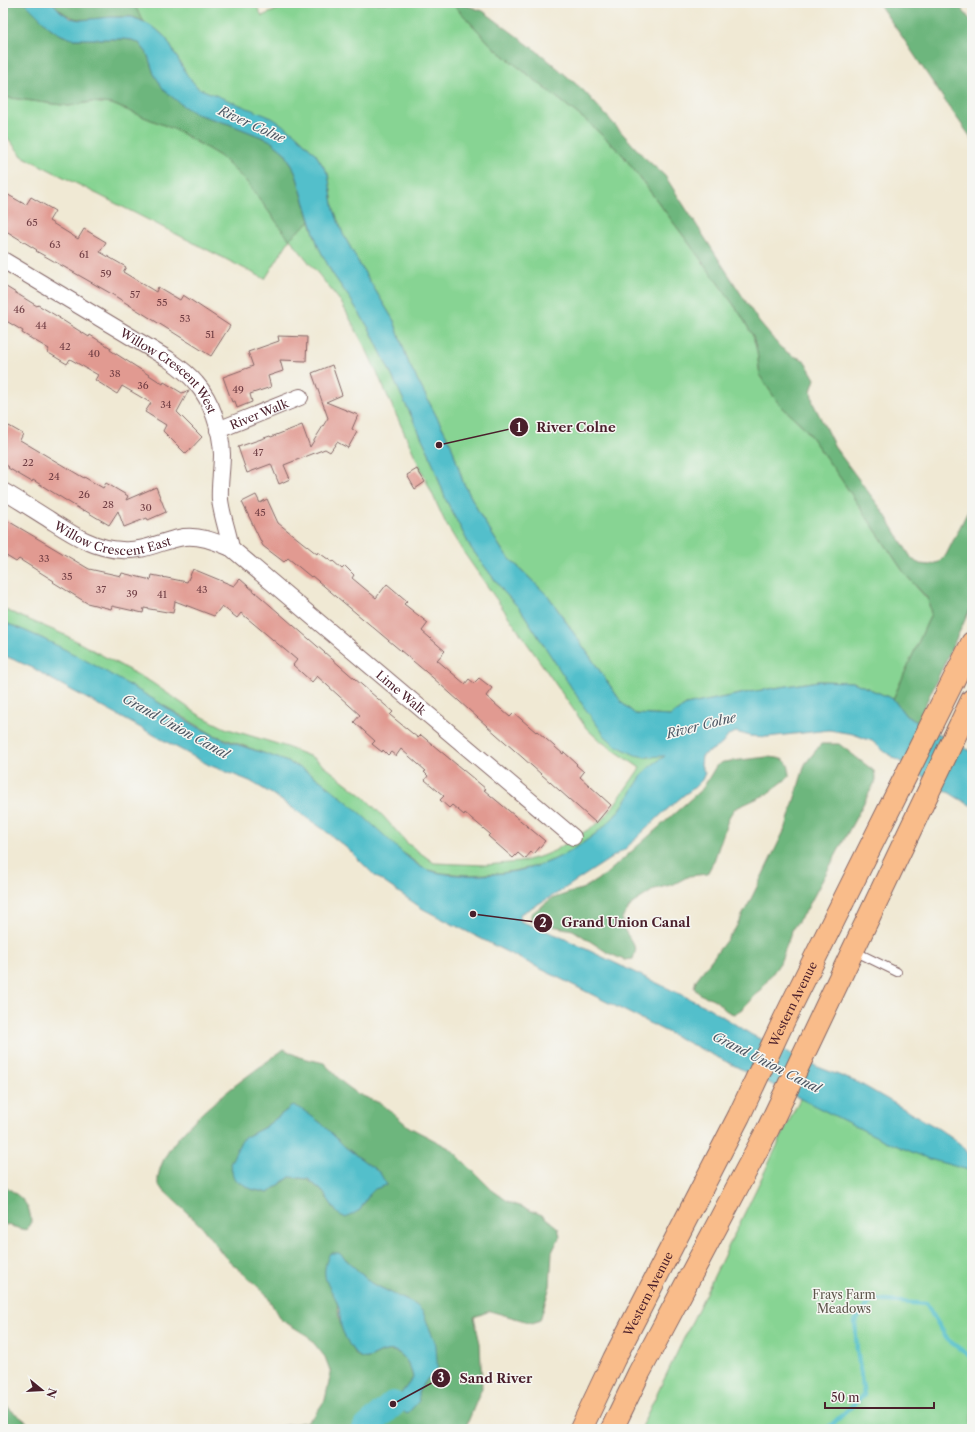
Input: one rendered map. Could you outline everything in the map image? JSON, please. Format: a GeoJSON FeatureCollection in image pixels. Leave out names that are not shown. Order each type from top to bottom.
{"type":"FeatureCollection","features":[{"type":"Feature","properties":{"kind":"highway","name":"Western Avenue"},"geometry":{"type":"LineString","coordinates":[[581,1429],[614,1359],[739,1116],[785,1018],[972,643]]}},
{"type":"Feature","properties":{"kind":"highway"},"geometry":{"type":"LineString","coordinates":[[612,1429],[639,1373],[768,1129],[968,708]]}},
{"type":"Feature","properties":{"kind":"street","name":"Willow Crescent West"},"geometry":{"type":"LineString","coordinates":[[3,260],[168,359],[182,369],[202,389],[214,414],[218,430],[222,455],[219,483],[220,501],[231,548]]}},
{"type":"Feature","properties":{"kind":"street","name":"River Walk"},"geometry":{"type":"LineString","coordinates":[[218,430],[300,397]]}},
{"type":"Feature","properties":{"kind":"street","name":"Willow Crescent East"},"geometry":{"type":"LineString","coordinates":[[3,491],[73,534],[99,546],[130,550],[152,546],[183,537],[190,537],[215,542],[231,548]]}},
{"type":"Feature","properties":{"kind":"street","name":"Lime Walk"},"geometry":{"type":"LineString","coordinates":[[231,548],[573,837]]}},
{"type":"Feature","properties":{"kind":"lane"},"geometry":{"type":"LineString","coordinates":[[853,950],[897,972]]}},
{"type":"Feature","properties":{"kind":"green space"},"geometry":{"type":"Polygon","coordinates":[[[3,3],[25,3],[49,27],[59,34],[72,39],[122,39],[132,40],[139,43],[147,53],[154,74],[196,114],[229,124],[269,140],[285,153],[295,171],[310,221],[289,239],[246,181],[220,156],[176,130],[112,104],[91,102],[69,106],[3,97],[3,3]]]}},
{"type":"Feature","properties":{"kind":"green space"},"geometry":{"type":"Polygon","coordinates":[[[53,3],[133,3],[144,22],[129,17],[91,19],[76,18],[61,11],[53,3]]]}},
{"type":"Feature","properties":{"kind":"green space"},"geometry":{"type":"Polygon","coordinates":[[[133,3],[255,3],[262,16],[293,3],[452,3],[493,47],[589,123],[622,154],[739,312],[753,336],[757,351],[760,376],[779,404],[804,427],[905,574],[928,600],[931,614],[893,699],[853,682],[818,681],[750,692],[686,705],[670,716],[635,714],[622,703],[549,597],[504,553],[482,518],[463,482],[451,444],[409,364],[394,321],[343,234],[334,210],[328,174],[315,153],[293,132],[198,88],[187,75],[166,38],[156,29],[144,22],[133,3]]]}},
{"type":"Feature","properties":{"kind":"green space"},"geometry":{"type":"Polygon","coordinates":[[[452,3],[459,3],[483,11],[542,55],[583,90],[643,156],[665,176],[759,322],[780,347],[791,355],[804,360],[815,379],[811,391],[813,403],[836,449],[884,513],[912,559],[920,564],[930,565],[939,562],[946,555],[972,503],[972,605],[917,722],[906,716],[893,699],[931,614],[928,599],[905,574],[804,427],[779,404],[760,376],[757,351],[753,336],[739,312],[622,154],[589,123],[493,47],[452,3]]]}},
{"type":"Feature","properties":{"kind":"green space"},"geometry":{"type":"Polygon","coordinates":[[[878,3],[957,3],[972,22],[972,139],[902,37],[878,3]]]}},
{"type":"Feature","properties":{"kind":"green space"},"geometry":{"type":"Polygon","coordinates":[[[3,97],[69,106],[92,102],[112,104],[176,130],[220,156],[246,181],[289,238],[310,221],[318,246],[332,273],[370,330],[429,453],[446,500],[471,548],[503,591],[521,610],[558,666],[645,757],[666,756],[645,772],[632,793],[611,821],[565,855],[538,866],[502,873],[468,875],[442,873],[424,869],[398,849],[313,775],[293,764],[212,734],[141,692],[42,638],[3,622],[3,609],[65,635],[151,682],[199,715],[225,728],[284,746],[314,758],[364,797],[407,843],[434,863],[486,865],[520,862],[554,851],[600,822],[612,808],[640,768],[599,740],[587,729],[462,550],[446,524],[367,351],[341,302],[290,239],[265,279],[22,156],[3,132],[3,97]]]}},
{"type":"Feature","properties":{"kind":"green space"},"geometry":{"type":"Polygon","coordinates":[[[821,744],[839,744],[874,771],[876,780],[807,909],[793,928],[780,963],[762,988],[742,1009],[734,1014],[726,1010],[713,999],[703,996],[697,992],[694,988],[696,980],[735,929],[749,903],[786,827],[805,764],[821,744]]]}},
{"type":"Feature","properties":{"kind":"green space"},"geometry":{"type":"Polygon","coordinates":[[[767,757],[781,759],[787,763],[789,766],[789,777],[767,794],[734,809],[729,817],[714,861],[707,874],[689,876],[674,884],[655,889],[632,904],[622,918],[622,926],[636,949],[633,959],[624,960],[608,953],[573,930],[531,922],[531,914],[551,899],[584,888],[605,875],[703,788],[716,766],[723,762],[767,757]]]}},
{"type":"Feature","properties":{"kind":"green space"},"geometry":{"type":"Polygon","coordinates":[[[284,1049],[299,1057],[324,1063],[343,1083],[358,1094],[382,1104],[409,1127],[451,1149],[492,1190],[509,1202],[542,1215],[558,1228],[560,1236],[552,1252],[550,1286],[540,1320],[532,1323],[490,1311],[474,1317],[480,1343],[482,1388],[465,1429],[266,1429],[306,1422],[314,1416],[325,1400],[331,1373],[325,1357],[308,1336],[280,1319],[266,1294],[225,1257],[201,1226],[158,1185],[161,1166],[171,1147],[187,1128],[206,1109],[228,1091],[284,1049]],[[292,1106],[265,1127],[242,1139],[251,1189],[268,1193],[290,1177],[307,1179],[323,1192],[338,1213],[360,1210],[369,1195],[375,1189],[380,1173],[345,1147],[321,1123],[292,1106]],[[339,1253],[337,1291],[338,1311],[342,1329],[353,1351],[356,1355],[364,1358],[370,1358],[386,1351],[397,1352],[405,1359],[410,1368],[413,1378],[393,1404],[418,1392],[428,1378],[438,1377],[416,1305],[371,1283],[339,1253]]]}},
{"type":"Feature","properties":{"kind":"green space","name":"Frays Farm Meadows"},"geometry":{"type":"Polygon","coordinates":[[[808,1082],[972,1165],[972,1429],[640,1429],[808,1082]]]}},
{"type":"Feature","properties":{"kind":"green space"},"geometry":{"type":"Polygon","coordinates":[[[3,1184],[19,1196],[26,1204],[31,1222],[26,1230],[3,1224],[3,1184]]]}},
{"type":"Feature","properties":{"kind":"green space"},"geometry":{"type":"Polygon","coordinates":[[[3,1404],[28,1423],[31,1429],[3,1429],[3,1404]]]}},
{"type":"Feature","properties":{"kind":"water"},"geometry":{"type":"Polygon","coordinates":[[[25,3],[53,3],[60,11],[70,18],[81,20],[110,17],[132,17],[144,22],[156,29],[166,38],[187,75],[198,88],[272,118],[293,132],[315,153],[328,174],[334,210],[343,234],[394,321],[409,364],[451,444],[463,482],[482,518],[504,553],[549,597],[622,703],[635,714],[670,716],[686,705],[750,692],[818,681],[853,682],[893,699],[906,716],[972,752],[972,806],[885,752],[872,741],[853,734],[829,730],[767,737],[750,736],[736,732],[729,735],[722,744],[702,756],[701,765],[705,773],[702,780],[663,813],[625,849],[556,894],[520,914],[520,921],[559,936],[709,1008],[752,1035],[818,1067],[859,1083],[939,1129],[963,1146],[972,1159],[972,1171],[929,1159],[885,1141],[423,909],[375,876],[348,849],[323,829],[272,794],[250,781],[209,765],[33,668],[3,655],[3,622],[42,638],[80,657],[213,735],[278,758],[303,769],[324,783],[369,821],[399,850],[421,867],[437,872],[466,875],[496,874],[537,866],[556,859],[603,828],[620,810],[646,770],[665,756],[645,757],[635,755],[615,745],[605,736],[584,707],[521,610],[503,591],[471,548],[446,500],[429,453],[370,330],[332,273],[318,246],[295,171],[285,153],[269,140],[229,124],[196,114],[183,106],[164,90],[154,74],[147,53],[139,43],[132,40],[122,39],[72,39],[59,34],[49,27],[25,3]]]}},
{"type":"Feature","properties":{"kind":"water"},"geometry":{"type":"Polygon","coordinates":[[[292,1106],[300,1108],[321,1123],[345,1147],[380,1173],[387,1185],[375,1189],[369,1195],[360,1210],[346,1218],[338,1214],[323,1192],[308,1179],[290,1177],[268,1193],[251,1189],[234,1179],[230,1164],[242,1139],[265,1127],[292,1106]]]}},
{"type":"Feature","properties":{"kind":"water"},"geometry":{"type":"Polygon","coordinates":[[[330,1253],[339,1253],[371,1283],[416,1305],[423,1312],[436,1345],[438,1377],[428,1378],[418,1392],[419,1401],[407,1414],[393,1404],[413,1378],[408,1363],[405,1358],[397,1352],[386,1351],[370,1358],[363,1358],[357,1355],[351,1348],[342,1330],[336,1299],[325,1277],[325,1266],[330,1253]]]}},
{"type":"Feature","properties":{"kind":"building"},"geometry":{"type":"Polygon","coordinates":[[[3,192],[26,205],[31,197],[55,211],[49,221],[78,239],[84,229],[106,242],[100,252],[126,267],[123,272],[156,292],[158,287],[180,300],[183,295],[230,326],[211,356],[110,293],[36,251],[37,250],[3,229],[3,192]]]}},
{"type":"Feature","properties":{"kind":"building"},"geometry":{"type":"Polygon","coordinates":[[[3,285],[60,318],[89,337],[90,335],[111,348],[110,350],[163,384],[164,382],[182,393],[189,390],[177,412],[202,437],[186,454],[163,431],[166,425],[145,412],[151,403],[122,386],[117,394],[95,380],[98,375],[70,359],[67,364],[47,352],[49,349],[22,333],[23,331],[3,319],[3,285]]]}},
{"type":"Feature","properties":{"kind":"building"},"geometry":{"type":"Polygon","coordinates":[[[278,336],[307,337],[306,361],[280,360],[283,371],[268,376],[271,387],[250,394],[252,402],[237,408],[235,401],[232,402],[223,377],[253,366],[248,352],[279,341],[278,336]]]}},
{"type":"Feature","properties":{"kind":"building"},"geometry":{"type":"Polygon","coordinates":[[[332,365],[342,395],[326,402],[358,415],[352,429],[357,432],[348,448],[337,442],[330,452],[325,449],[284,465],[290,479],[279,484],[271,464],[247,473],[238,447],[270,436],[271,437],[302,425],[310,447],[328,418],[312,373],[332,365]]]}},
{"type":"Feature","properties":{"kind":"building"},"geometry":{"type":"Polygon","coordinates":[[[9,426],[23,434],[20,440],[103,488],[106,483],[128,496],[126,500],[156,487],[166,512],[148,520],[147,518],[124,527],[118,511],[109,525],[84,510],[83,511],[33,480],[32,482],[8,468],[9,467],[3,463],[3,435],[9,426]]]}},
{"type":"Feature","properties":{"kind":"building"},"geometry":{"type":"Polygon","coordinates":[[[417,469],[425,482],[415,489],[407,475],[417,469]]]}},
{"type":"Feature","properties":{"kind":"building"},"geometry":{"type":"Polygon","coordinates":[[[256,495],[260,503],[267,499],[278,523],[317,554],[318,552],[332,562],[333,561],[342,569],[345,566],[354,575],[352,578],[376,598],[387,584],[407,601],[404,604],[428,623],[422,631],[445,651],[437,660],[465,684],[469,679],[474,683],[479,678],[492,688],[486,696],[510,717],[514,713],[577,764],[576,765],[584,772],[580,777],[611,805],[596,823],[432,677],[312,576],[311,577],[288,558],[284,562],[263,546],[242,502],[256,495]]]}},
{"type":"Feature","properties":{"kind":"building"},"geometry":{"type":"Polygon","coordinates":[[[3,518],[89,569],[121,576],[122,573],[151,580],[152,575],[187,582],[193,569],[234,586],[240,579],[393,712],[390,715],[418,738],[421,735],[545,841],[534,854],[531,852],[525,859],[518,853],[513,858],[488,836],[490,834],[465,813],[464,815],[452,805],[449,808],[440,800],[444,796],[425,780],[428,776],[424,772],[426,771],[401,749],[396,756],[391,752],[388,755],[383,750],[382,752],[372,744],[375,741],[354,722],[360,715],[317,676],[312,682],[293,665],[297,660],[241,613],[237,618],[222,606],[214,616],[175,601],[173,613],[144,608],[143,613],[112,606],[111,609],[87,603],[19,559],[16,562],[3,554],[3,518]]]}},
{"type":"Feature","properties":{"kind":"waterway"},"geometry":{"type":"LineString","coordinates":[[827,1429],[864,1395],[857,1350],[855,1321],[872,1300],[926,1304],[948,1340],[972,1358]]}},
{"type":"Feature","properties":{"kind":"waterway"},"geometry":{"type":"LineString","coordinates":[[365,1429],[393,1404]]}},
{"type":"Feature","properties":{"kind":"place","name":"River Colne"},"geometry":{"type":"Point","coordinates":[439,445]}},
{"type":"Feature","properties":{"kind":"place","name":"Grand Union Canal"},"geometry":{"type":"Point","coordinates":[473,914]}},
{"type":"Feature","properties":{"kind":"place","name":"Sand River"},"geometry":{"type":"Point","coordinates":[393,1404]}}]}
